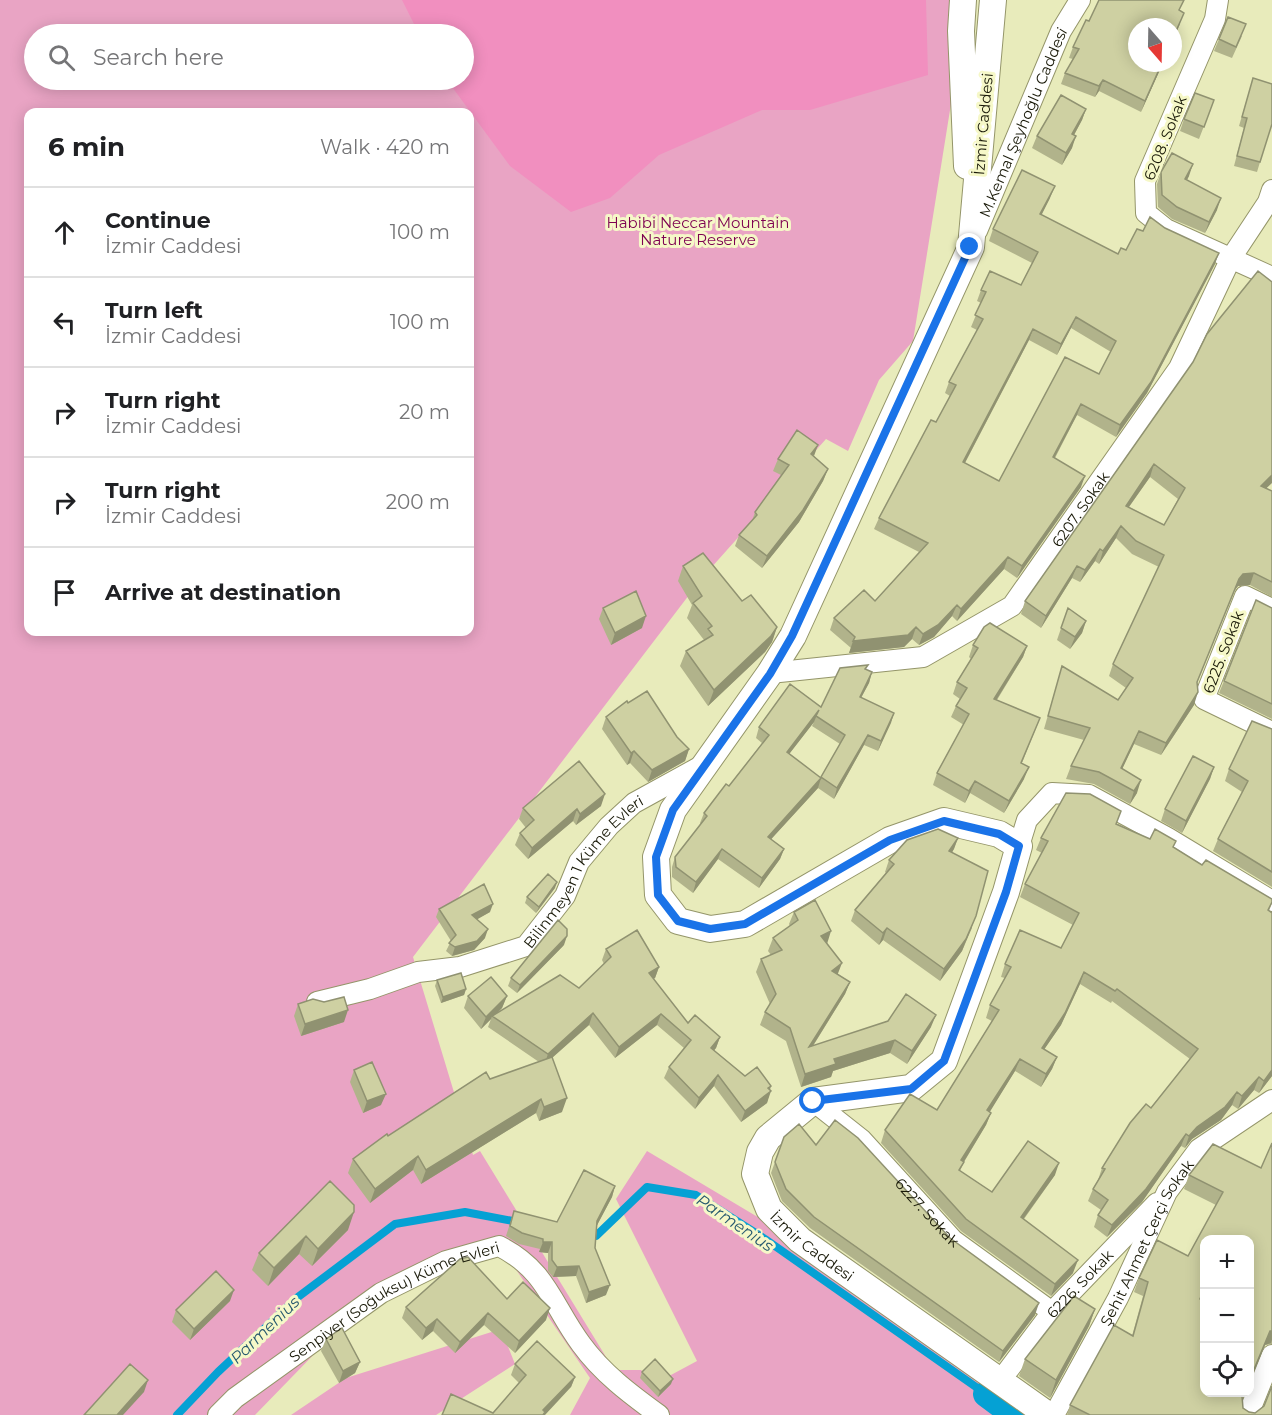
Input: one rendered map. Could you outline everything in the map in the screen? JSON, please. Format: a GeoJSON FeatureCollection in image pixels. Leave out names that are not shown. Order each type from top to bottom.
{"type":"FeatureCollection","features":[{"type":"Feature","properties":{"kind":"street","name":"İzmir Caddesi"},"geometry":{"type":"LineString","coordinates":[[963,0],[961,31],[970,247]]}},
{"type":"Feature","properties":{"kind":"street","name":"İzmir Caddesi"},"geometry":{"type":"LineString","coordinates":[[993,0],[970,247],[852,510],[792,636],[770,674],[673,810],[656,857],[658,895],[678,921],[710,929],[745,924],[890,840],[944,821],[999,834],[1019,846]]}},
{"type":"Feature","properties":{"kind":"street","name":"M.Kemal Şeyhoğlu Caddesi"},"geometry":{"type":"LineString","coordinates":[[970,247],[1061,31],[1080,0]]}},
{"type":"Feature","properties":{"kind":"street","name":"6208. Sokak"},"geometry":{"type":"LineString","coordinates":[[1218,0],[1215,19],[1145,181],[1146,213],[1166,230],[1272,277]]}},
{"type":"Feature","properties":{"kind":"street","name":"6207. Sokak"},"geometry":{"type":"LineString","coordinates":[[770,674],[923,657],[1012,606],[1179,368],[1231,258],[1268,202],[1272,190]]}},
{"type":"Feature","properties":{"kind":"street","name":"6225. Sokak"},"geometry":{"type":"LineString","coordinates":[[1272,609],[1245,596],[1204,699],[1272,732]]}},
{"type":"Feature","properties":{"kind":"street","name":"Bilinmeyen 1 Küme Evleri"},"geometry":{"type":"LineString","coordinates":[[317,1002],[370,989],[418,972],[460,967],[526,946],[565,896],[579,862],[609,826],[634,803],[706,764]]}},
{"type":"Feature","properties":{"kind":"street"},"geometry":{"type":"LineString","coordinates":[[813,1101],[911,1089],[944,1061],[1006,892],[1027,820],[1052,792],[1089,795],[1168,838],[1272,901]]}},
{"type":"Feature","properties":{"kind":"street","name":"Şehit Ahmet Çerçi Sokak"},"geometry":{"type":"LineString","coordinates":[[1054,1415],[1118,1298],[1167,1192],[1199,1149],[1272,1100]]}},
{"type":"Feature","properties":{"kind":"street","name":"İzmir Caddesi"},"geometry":{"type":"LineString","coordinates":[[813,1101],[768,1138],[760,1152],[754,1174],[769,1209],[800,1240],[1048,1415]]}},
{"type":"Feature","properties":{"kind":"street","name":"6227. Sokak"},"geometry":{"type":"LineString","coordinates":[[813,1101],[861,1139],[953,1240],[1052,1312]]}},
{"type":"Feature","properties":{"kind":"street","name":"6226. Sokak"},"geometry":{"type":"LineString","coordinates":[[1000,1381],[1052,1312],[1167,1192]]}},
{"type":"Feature","properties":{"kind":"street","name":"Senpiyer (Soğuksu) Küme Evleri"},"geometry":{"type":"LineString","coordinates":[[218,1415],[234,1398],[381,1293],[446,1261],[499,1246],[521,1257],[550,1292],[580,1343],[616,1384],[659,1415]]}},
{"type":"Feature","properties":{"kind":"street"},"geometry":{"type":"LineString","coordinates":[[1248,1415],[1272,1355]]}},
{"type":"Feature","properties":{"kind":"green space","name":"Habibi Neccar Mountain Nature Reserve"},"geometry":{"type":"Polygon","coordinates":[[[0,0],[956,0],[963,29],[913,341],[879,380],[848,451],[826,439],[702,578],[413,957],[473,1155],[480,1151],[614,1370],[641,1370],[656,1383],[697,1361],[616,1199],[647,1151],[783,1232],[1038,1415],[570,1415],[590,1378],[502,1249],[473,1247],[382,1303],[324,1344],[255,1415],[0,1415],[0,0]]]}},
{"type":"Feature","properties":{"kind":"green space"},"geometry":{"type":"Polygon","coordinates":[[[501,1329],[515,1364],[436,1415],[291,1415],[346,1378],[501,1329]]]}},
{"type":"Feature","properties":{"kind":"shaded area"},"geometry":{"type":"Polygon","coordinates":[[[402,0],[926,0],[928,75],[810,110],[762,110],[659,155],[610,198],[571,212],[510,166],[474,117],[474,108],[468,108],[454,90],[474,90],[474,24],[414,24],[402,0]]]}},
{"type":"Feature","properties":{"kind":"building"},"geometry":{"type":"Polygon","coordinates":[[[1099,0],[1184,0],[1179,10],[1184,13],[1182,18],[1128,18],[1128,72],[1158,72],[1145,101],[1103,80],[1099,86],[1065,73],[1079,49],[1073,47],[1086,20],[1089,21],[1099,0]]]}},
{"type":"Feature","properties":{"kind":"building"},"geometry":{"type":"Polygon","coordinates":[[[1228,17],[1246,24],[1236,47],[1219,39],[1228,17]]]}},
{"type":"Feature","properties":{"kind":"building"},"geometry":{"type":"Polygon","coordinates":[[[1253,78],[1272,84],[1272,124],[1260,162],[1237,156],[1247,118],[1242,117],[1253,78]]]}},
{"type":"Feature","properties":{"kind":"building"},"geometry":{"type":"Polygon","coordinates":[[[1195,93],[1214,100],[1204,127],[1184,119],[1195,93]]]}},
{"type":"Feature","properties":{"kind":"building"},"geometry":{"type":"Polygon","coordinates":[[[1061,95],[1086,109],[1072,134],[1076,136],[1066,153],[1037,136],[1061,95]]]}},
{"type":"Feature","properties":{"kind":"building"},"geometry":{"type":"Polygon","coordinates":[[[1172,153],[1193,164],[1185,179],[1221,198],[1209,222],[1177,207],[1162,195],[1161,172],[1172,153]]]}},
{"type":"Feature","properties":{"kind":"building"},"geometry":{"type":"Polygon","coordinates":[[[1022,170],[1055,186],[1040,214],[1118,254],[1121,248],[1126,250],[1137,229],[1143,231],[1150,217],[1165,228],[1219,253],[1151,382],[1120,425],[1081,404],[1053,457],[1085,476],[1022,566],[1008,557],[961,609],[957,605],[938,625],[923,634],[916,627],[908,635],[853,641],[855,637],[834,618],[864,590],[875,601],[928,543],[879,518],[931,420],[936,422],[956,385],[949,382],[983,319],[975,315],[986,292],[981,290],[990,271],[1021,285],[1038,252],[993,229],[1022,170]],[[1076,317],[1061,344],[1033,329],[963,462],[999,481],[1065,357],[1099,374],[1116,341],[1076,317]]]}},
{"type":"Feature","properties":{"kind":"building"},"geometry":{"type":"Polygon","coordinates":[[[1258,271],[1272,282],[1272,475],[1261,486],[1272,491],[1272,582],[1254,573],[1243,574],[1239,579],[1197,682],[1198,692],[1166,743],[1139,731],[1121,768],[1141,780],[1134,791],[1099,772],[1071,766],[1090,728],[1048,716],[1062,666],[1118,700],[1133,678],[1113,664],[1164,555],[1136,541],[1121,526],[1103,551],[1100,549],[1085,570],[1077,566],[1046,616],[1025,601],[1193,362],[1207,334],[1258,271]],[[1154,464],[1126,506],[1164,525],[1185,488],[1154,464]]]}},
{"type":"Feature","properties":{"kind":"building"},"geometry":{"type":"Polygon","coordinates":[[[797,430],[818,445],[811,454],[828,469],[803,510],[767,556],[739,535],[757,515],[755,512],[789,465],[778,459],[797,430]]]}},
{"type":"Feature","properties":{"kind":"building"},"geometry":{"type":"Polygon","coordinates":[[[703,553],[742,601],[751,595],[777,627],[771,636],[714,690],[686,651],[713,635],[708,629],[712,626],[693,603],[702,596],[683,566],[703,553]]]}},
{"type":"Feature","properties":{"kind":"building"},"geometry":{"type":"Polygon","coordinates":[[[636,591],[646,616],[615,633],[603,608],[636,591]]]}},
{"type":"Feature","properties":{"kind":"building"},"geometry":{"type":"Polygon","coordinates":[[[1256,600],[1272,608],[1272,704],[1224,681],[1256,600]]]}},
{"type":"Feature","properties":{"kind":"building"},"geometry":{"type":"Polygon","coordinates":[[[1068,608],[1086,621],[1075,637],[1061,628],[1068,608]]]}},
{"type":"Feature","properties":{"kind":"building"},"geometry":{"type":"Polygon","coordinates":[[[990,623],[1027,646],[994,699],[1040,718],[1021,763],[1029,767],[1009,801],[975,781],[969,791],[937,773],[969,714],[956,706],[967,688],[957,682],[978,648],[973,645],[984,627],[990,623]]]}},
{"type":"Feature","properties":{"kind":"building"},"geometry":{"type":"Polygon","coordinates":[[[868,665],[865,669],[872,672],[860,697],[894,713],[881,741],[868,735],[837,788],[821,777],[845,735],[816,716],[819,710],[787,752],[821,778],[768,837],[784,849],[762,878],[722,849],[696,882],[676,867],[675,857],[707,816],[704,813],[726,784],[729,786],[769,735],[759,727],[790,684],[821,707],[840,668],[868,665]]]}},
{"type":"Feature","properties":{"kind":"building"},"geometry":{"type":"Polygon","coordinates":[[[647,691],[677,737],[689,749],[652,770],[634,751],[631,753],[606,717],[627,701],[628,703],[647,691]]]}},
{"type":"Feature","properties":{"kind":"building"},"geometry":{"type":"Polygon","coordinates":[[[1252,721],[1272,729],[1272,872],[1218,839],[1248,781],[1229,769],[1252,721]]]}},
{"type":"Feature","properties":{"kind":"building"},"geometry":{"type":"Polygon","coordinates":[[[1193,756],[1214,767],[1186,821],[1165,809],[1193,756]]]}},
{"type":"Feature","properties":{"kind":"building"},"geometry":{"type":"Polygon","coordinates":[[[579,761],[605,794],[580,814],[577,809],[532,848],[520,833],[534,820],[523,808],[579,761]]]}},
{"type":"Feature","properties":{"kind":"building"},"geometry":{"type":"Polygon","coordinates":[[[1066,793],[1090,794],[1121,811],[1116,824],[1150,839],[1155,829],[1176,841],[1173,847],[1202,865],[1206,860],[1272,899],[1268,910],[1272,913],[1272,1070],[1264,1081],[1259,1077],[1242,1096],[1237,1092],[1225,1107],[1197,1127],[1189,1136],[1186,1134],[1146,1189],[1112,1225],[1098,1215],[1108,1200],[1093,1189],[1105,1169],[1102,1168],[1130,1123],[1146,1104],[1151,1108],[1198,1049],[1117,989],[1115,991],[1084,972],[1065,1013],[1042,1048],[1057,1057],[1046,1074],[1020,1059],[987,1110],[991,1113],[961,1160],[964,1162],[959,1170],[992,1192],[1028,1141],[1059,1163],[1021,1217],[1078,1260],[1055,1284],[966,1219],[885,1130],[910,1094],[937,1110],[999,1010],[990,1005],[1011,967],[1005,964],[1020,930],[1061,948],[1079,913],[1025,884],[1048,841],[1041,838],[1066,793]]]}},
{"type":"Feature","properties":{"kind":"building"},"geometry":{"type":"Polygon","coordinates":[[[938,829],[958,838],[949,851],[988,871],[976,916],[966,939],[944,969],[887,928],[883,933],[855,910],[894,864],[889,860],[907,840],[938,829]]]}},
{"type":"Feature","properties":{"kind":"building"},"geometry":{"type":"Polygon","coordinates":[[[548,874],[557,882],[539,907],[527,897],[548,874]]]}},
{"type":"Feature","properties":{"kind":"building"},"geometry":{"type":"Polygon","coordinates":[[[484,884],[493,904],[472,915],[488,929],[477,941],[455,947],[449,943],[456,935],[439,909],[484,884]]]}},
{"type":"Feature","properties":{"kind":"building"},"geometry":{"type":"Polygon","coordinates":[[[815,900],[831,931],[821,936],[842,963],[832,971],[850,982],[809,1047],[888,1021],[906,994],[936,1015],[912,1051],[895,1040],[834,1059],[836,1064],[805,1074],[790,1028],[765,1012],[776,994],[761,959],[782,950],[773,938],[798,920],[794,912],[815,900]]]}},
{"type":"Feature","properties":{"kind":"building"},"geometry":{"type":"Polygon","coordinates":[[[558,920],[567,929],[567,936],[520,985],[511,978],[558,920]]]}},
{"type":"Feature","properties":{"kind":"building"},"geometry":{"type":"Polygon","coordinates":[[[637,930],[659,967],[649,973],[688,1023],[695,1015],[720,1037],[711,1048],[745,1076],[757,1067],[771,1086],[768,1088],[771,1091],[745,1111],[718,1075],[699,1098],[669,1067],[691,1040],[661,1014],[619,1047],[593,1013],[548,1054],[492,1016],[560,975],[579,988],[611,957],[606,949],[637,930]]]}},
{"type":"Feature","properties":{"kind":"building"},"geometry":{"type":"Polygon","coordinates":[[[461,973],[466,989],[443,997],[437,980],[461,973]]]}},
{"type":"Feature","properties":{"kind":"building"},"geometry":{"type":"Polygon","coordinates":[[[491,977],[507,996],[486,1017],[468,996],[491,977]]]}},
{"type":"Feature","properties":{"kind":"building"},"geometry":{"type":"Polygon","coordinates":[[[344,997],[348,1010],[305,1024],[298,1004],[313,999],[324,1002],[344,997]]]}},
{"type":"Feature","properties":{"kind":"building"},"geometry":{"type":"Polygon","coordinates":[[[552,1057],[567,1098],[544,1107],[541,1099],[426,1170],[418,1156],[375,1189],[353,1159],[387,1134],[388,1136],[486,1072],[490,1079],[552,1057]]]}},
{"type":"Feature","properties":{"kind":"building"},"geometry":{"type":"Polygon","coordinates":[[[372,1062],[386,1094],[367,1101],[354,1070],[372,1062]]]}},
{"type":"Feature","properties":{"kind":"building"},"geometry":{"type":"Polygon","coordinates":[[[835,1120],[858,1138],[950,1238],[1039,1303],[1003,1351],[814,1217],[786,1189],[775,1162],[784,1137],[799,1124],[816,1145],[835,1120]]]}},
{"type":"Feature","properties":{"kind":"building"},"geometry":{"type":"Polygon","coordinates":[[[1272,1143],[1272,1331],[1270,1331],[1254,1369],[1254,1235],[1200,1235],[1200,1397],[1242,1397],[1243,1408],[1255,1413],[1264,1406],[1272,1386],[1272,1415],[1090,1415],[1070,1405],[1114,1325],[1133,1336],[1148,1282],[1139,1278],[1157,1240],[1188,1256],[1223,1192],[1189,1175],[1213,1144],[1261,1168],[1272,1143]]]}},
{"type":"Feature","properties":{"kind":"building"},"geometry":{"type":"Polygon","coordinates":[[[584,1170],[615,1186],[597,1221],[595,1248],[610,1285],[589,1292],[579,1266],[557,1267],[552,1260],[552,1242],[543,1242],[543,1239],[522,1233],[510,1226],[514,1211],[557,1222],[584,1170]]]}},
{"type":"Feature","properties":{"kind":"building"},"geometry":{"type":"Polygon","coordinates":[[[330,1181],[354,1205],[354,1212],[318,1249],[306,1236],[274,1268],[259,1253],[330,1181]]]}},
{"type":"Feature","properties":{"kind":"building"},"geometry":{"type":"Polygon","coordinates":[[[468,1257],[507,1299],[523,1282],[550,1308],[519,1341],[488,1313],[460,1342],[437,1319],[426,1328],[406,1307],[460,1259],[468,1257]]]}},
{"type":"Feature","properties":{"kind":"building"},"geometry":{"type":"Polygon","coordinates":[[[216,1271],[234,1290],[194,1329],[176,1310],[216,1271]]]}},
{"type":"Feature","properties":{"kind":"building"},"geometry":{"type":"Polygon","coordinates":[[[1074,1296],[1095,1309],[1056,1380],[1025,1359],[1074,1296]]]}},
{"type":"Feature","properties":{"kind":"building"},"geometry":{"type":"Polygon","coordinates":[[[342,1328],[360,1362],[343,1371],[326,1339],[342,1328]]]}},
{"type":"Feature","properties":{"kind":"building"},"geometry":{"type":"Polygon","coordinates":[[[537,1341],[575,1377],[543,1410],[545,1412],[543,1415],[442,1415],[451,1394],[493,1413],[526,1375],[515,1364],[537,1341]]]}},
{"type":"Feature","properties":{"kind":"building"},"geometry":{"type":"Polygon","coordinates":[[[655,1359],[673,1379],[660,1391],[642,1372],[655,1359]]]}},
{"type":"Feature","properties":{"kind":"building"},"geometry":{"type":"Polygon","coordinates":[[[130,1364],[148,1380],[117,1415],[84,1415],[130,1364]]]}},
{"type":"Feature","properties":{"kind":"waterway","name":"Parmenius"},"geometry":{"type":"LineString","coordinates":[[586,1234],[596,1236],[647,1187],[696,1195],[765,1239],[986,1394]]}},
{"type":"Feature","properties":{"kind":"waterway","name":"Parmenius"},"geometry":{"type":"LineString","coordinates":[[177,1415],[218,1372],[298,1297],[395,1224],[465,1212],[518,1222]]}},
{"type":"Feature","properties":{"kind":"waterway","name":"Parmenius"},"geometry":{"type":"LineString","coordinates":[[986,1394],[1014,1415]]}},
{"type":"Feature","properties":{"kind":"route"},"geometry":{"type":"LineString","coordinates":[[813,1101],[911,1089],[944,1061],[1006,892],[1019,846],[999,834],[944,821],[890,840],[745,924],[710,929],[678,921],[658,895],[656,857],[673,810],[770,674],[792,636],[852,510],[970,247]]}}]}
